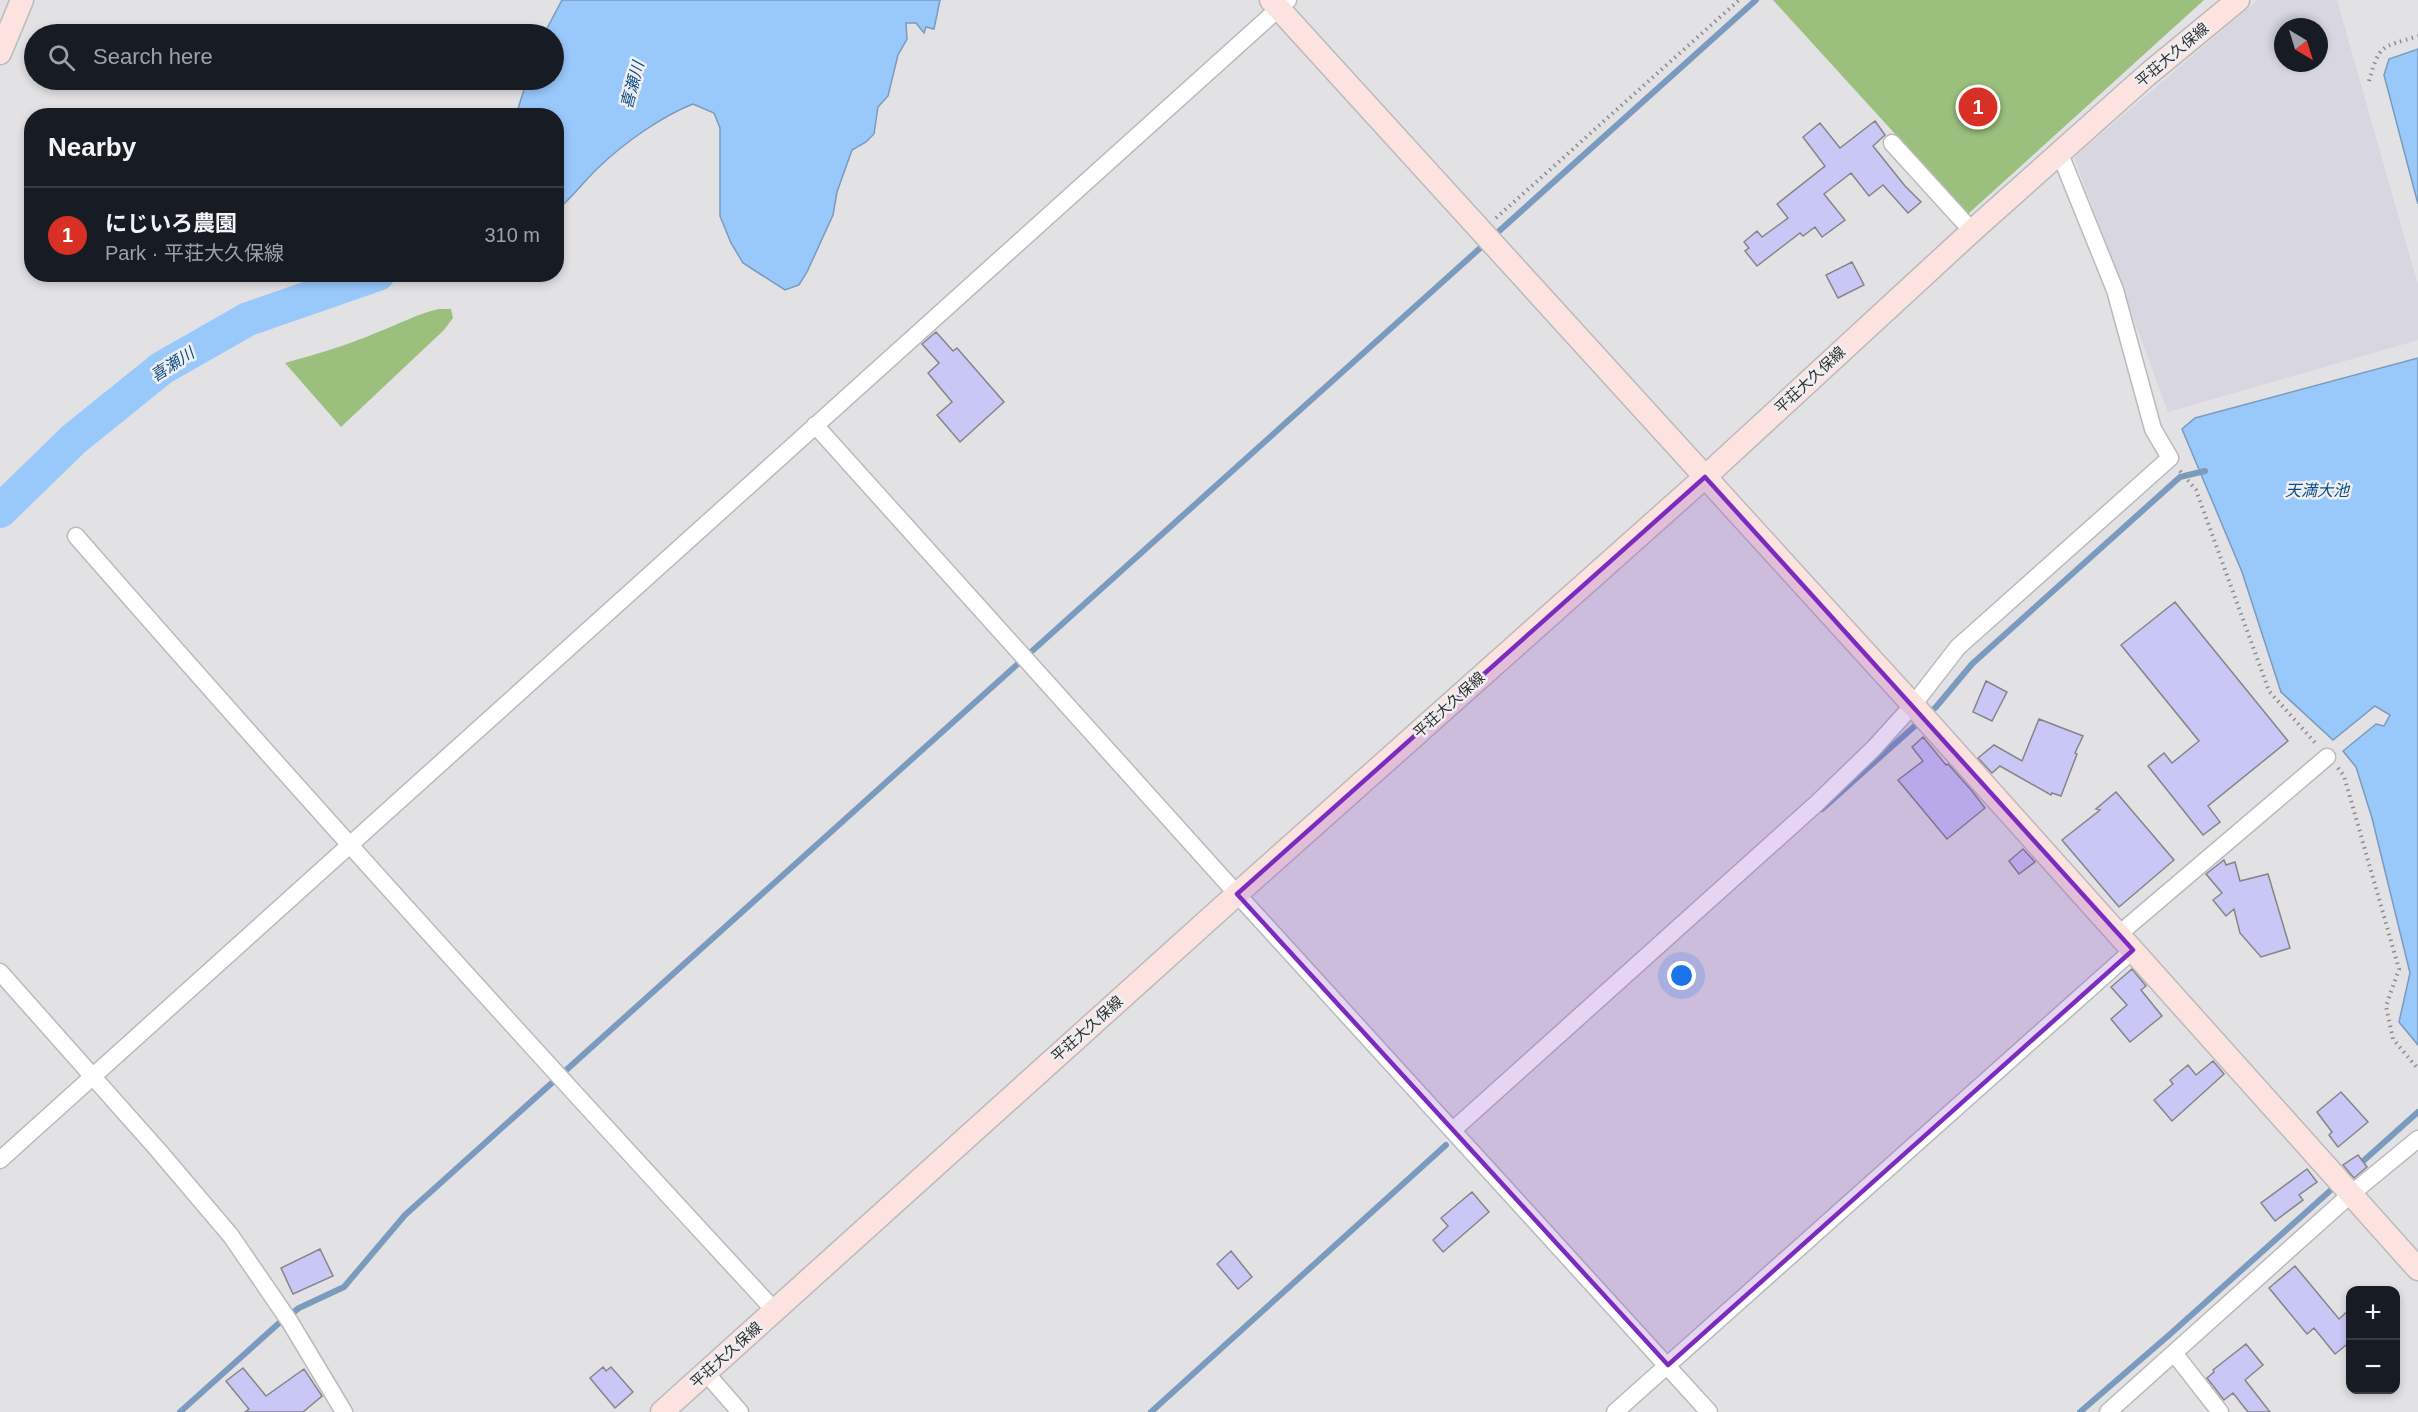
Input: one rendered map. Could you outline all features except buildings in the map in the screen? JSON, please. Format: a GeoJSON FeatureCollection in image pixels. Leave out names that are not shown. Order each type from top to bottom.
{"type":"FeatureCollection","features":[{"type":"Feature","properties":{"kind":"main road"},"geometry":{"type":"LineString","coordinates":[[0,53],[22,0]]}},
{"type":"Feature","properties":{"kind":"main road","name":"平荘大久保線"},"geometry":{"type":"LineString","coordinates":[[662,1412],[1237,894],[1705,477],[1972,231],[2147,75],[2238,0]]}},
{"type":"Feature","properties":{"kind":"main road"},"geometry":{"type":"LineString","coordinates":[[1279,3],[1481,231],[1913,705],[2418,1269]]}},
{"type":"Feature","properties":{"kind":"street"},"geometry":{"type":"LineString","coordinates":[[0,1160],[1279,3]]}},
{"type":"Feature","properties":{"kind":"street"},"geometry":{"type":"LineString","coordinates":[[1892,143],[1972,231]]}},
{"type":"Feature","properties":{"kind":"street"},"geometry":{"type":"LineString","coordinates":[[1453,1130],[1816,804],[1874,748],[1913,705],[1958,646],[2170,458],[2153,429],[2115,290],[2060,154]]}},
{"type":"Feature","properties":{"kind":"street"},"geometry":{"type":"LineString","coordinates":[[815,425],[1237,894],[1709,1412]]}},
{"type":"Feature","properties":{"kind":"street"},"geometry":{"type":"LineString","coordinates":[[76,536],[560,1079],[775,1311]]}},
{"type":"Feature","properties":{"kind":"street"},"geometry":{"type":"LineString","coordinates":[[1615,1412],[2327,757]]}},
{"type":"Feature","properties":{"kind":"street"},"geometry":{"type":"LineString","coordinates":[[0,972],[231,1236],[290,1323],[345,1412]]}},
{"type":"Feature","properties":{"kind":"street"},"geometry":{"type":"LineString","coordinates":[[2108,1412],[2351,1194],[2418,1139]]}},
{"type":"Feature","properties":{"kind":"street"},"geometry":{"type":"LineString","coordinates":[[2174,1353],[2220,1412]]}},
{"type":"Feature","properties":{"kind":"street"},"geometry":{"type":"LineString","coordinates":[[706,1373],[740,1412]]}},
{"type":"Feature","properties":{"kind":"path"},"geometry":{"type":"LineString","coordinates":[[1481,231],[1739,0]]}},
{"type":"Feature","properties":{"kind":"path"},"geometry":{"type":"LineString","coordinates":[[2369,81],[2377,54],[2387,46],[2418,36]]}},
{"type":"Feature","properties":{"kind":"highlighted area"},"geometry":{"type":"Polygon","coordinates":[[[1705,477],[2133,950],[1668,1365],[1237,894],[1705,477]]]}},
{"type":"Feature","properties":{"kind":"shaded area"},"geometry":{"type":"Polygon","coordinates":[[[2258,0],[2337,0],[2418,285],[2418,340],[2168,412],[2074,157],[2258,0]]]}},
{"type":"Feature","properties":{"kind":"green space"},"geometry":{"type":"Polygon","coordinates":[[[1773,0],[2204,0],[1968,214],[1773,0]]]}},
{"type":"Feature","properties":{"kind":"green space"},"geometry":{"type":"Polygon","coordinates":[[[439,309],[451,309],[453,318],[444,330],[341,427],[285,363],[367,337],[416,316],[439,309]]]}},
{"type":"Feature","properties":{"kind":"water"},"geometry":{"type":"Polygon","coordinates":[[[562,0],[940,0],[934,29],[926,27],[924,33],[916,23],[906,23],[907,39],[898,55],[888,96],[878,107],[874,134],[852,150],[837,192],[833,215],[807,272],[799,285],[785,290],[743,263],[731,243],[720,216],[720,128],[714,113],[693,104],[656,123],[620,149],[564,204],[564,108],[518,108],[524,90],[564,90],[564,24],[549,24],[562,0]]]}},
{"type":"Feature","properties":{"kind":"water"},"geometry":{"type":"Polygon","coordinates":[[[2418,49],[2418,204],[2384,75],[2389,59],[2418,49]]]}},
{"type":"Feature","properties":{"kind":"water","name":"天満大池"},"geometry":{"type":"Polygon","coordinates":[[[2418,358],[2418,1045],[2399,1022],[2410,973],[2372,818],[2356,767],[2343,751],[2376,724],[2384,726],[2390,715],[2375,706],[2333,740],[2281,692],[2242,572],[2182,429],[2195,418],[2418,358]]]}},
{"type":"Feature","properties":{"kind":"waterway"},"geometry":{"type":"LineString","coordinates":[[180,1412],[278,1324],[299,1308],[344,1287],[405,1215],[1756,0]]}},
{"type":"Feature","properties":{"kind":"waterway","name":"喜瀬川"},"geometry":{"type":"LineString","coordinates":[[0,511],[74,439],[162,368],[248,319],[355,282]]}},
{"type":"Feature","properties":{"kind":"waterway"},"geometry":{"type":"LineString","coordinates":[[1822,809],[1936,707],[1972,664],[2180,477],[2205,471]]}},
{"type":"Feature","properties":{"kind":"waterway"},"geometry":{"type":"LineString","coordinates":[[2080,1412],[2418,1112]]}},
{"type":"Feature","properties":{"kind":"waterway"},"geometry":{"type":"LineString","coordinates":[[1151,1412],[1446,1145]]}},
{"type":"Feature","properties":{"kind":"place","name":"にじいろ農園"},"geometry":{"type":"Point","coordinates":[1978,107]}}]}
